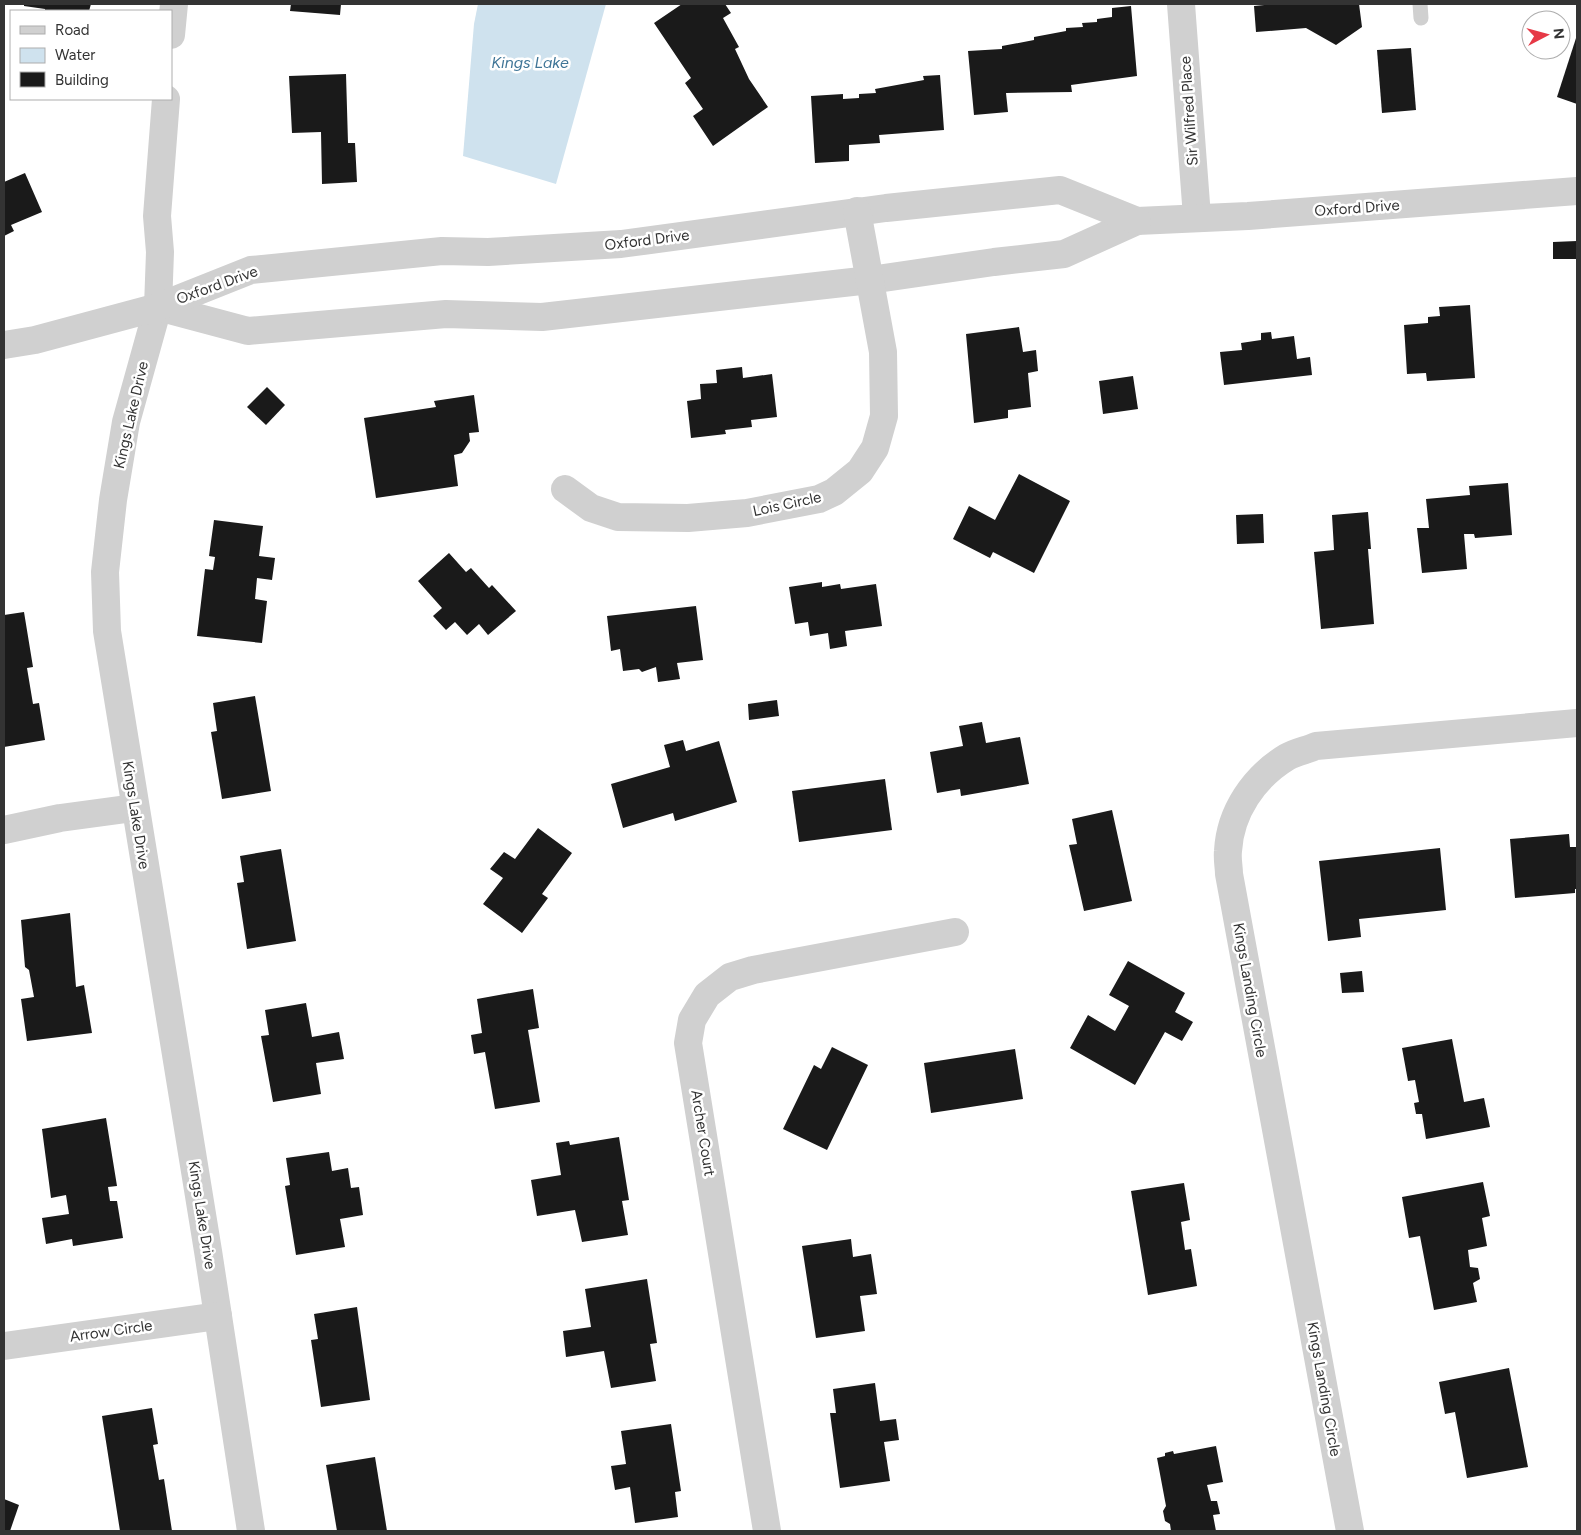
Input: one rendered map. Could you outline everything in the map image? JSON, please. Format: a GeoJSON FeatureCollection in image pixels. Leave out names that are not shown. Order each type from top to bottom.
{"type":"FeatureCollection","features":[{"type":"Feature","properties":{"kind":"street"},"geometry":{"type":"LineString","coordinates":[[172,25],[174,4]]}},
{"type":"Feature","properties":{"kind":"street","name":"Sir Wilfred Place"},"geometry":{"type":"LineString","coordinates":[[1181,4],[1197,218]]}},
{"type":"Feature","properties":{"kind":"street","name":"Kings Lake Drive"},"geometry":{"type":"LineString","coordinates":[[166,100],[157,216],[160,252],[158,307],[126,422],[113,500],[105,572],[107,631],[134,808],[218,1316],[250,1531]]}},
{"type":"Feature","properties":{"kind":"street","name":"Oxford Drive"},"geometry":{"type":"LineString","coordinates":[[4,345],[35,340],[158,307],[251,270],[442,251],[488,252],[621,244],[857,211],[1060,190],[1137,221]]}},
{"type":"Feature","properties":{"kind":"street","name":"Oxford Drive"},"geometry":{"type":"LineString","coordinates":[[158,307],[248,331],[446,314],[542,317],[870,280],[1064,254],[1137,221],[1248,216],[1577,191]]}},
{"type":"Feature","properties":{"kind":"street","name":"Lois Circle"},"geometry":{"type":"LineString","coordinates":[[565,489],[592,508],[618,517],[688,518],[747,513],[819,499],[834,492],[860,471],[875,448],[884,416],[883,352],[857,211]]}},
{"type":"Feature","properties":{"kind":"street","name":"Kings Landing Circle"},"geometry":{"type":"LineString","coordinates":[[1350,1531],[1229,874],[1228,851],[1233,822],[1246,796],[1265,773],[1289,756],[1316,746],[1577,723]]}},
{"type":"Feature","properties":{"kind":"street"},"geometry":{"type":"LineString","coordinates":[[4,830],[60,818],[134,808]]}},
{"type":"Feature","properties":{"kind":"street","name":"Archer Court"},"geometry":{"type":"LineString","coordinates":[[767,1531],[688,1043],[692,1020],[707,995],[730,977],[753,970],[955,932]]}},
{"type":"Feature","properties":{"kind":"street","name":"Arrow Circle"},"geometry":{"type":"LineString","coordinates":[[4,1346],[218,1316]]}},
{"type":"Feature","properties":{"kind":"water","name":"Kings Lake"},"geometry":{"type":"Polygon","coordinates":[[[478,4],[606,4],[556,184],[463,156],[474,24],[478,4]]]}},
{"type":"Feature","properties":{"kind":"building"},"geometry":{"type":"Polygon","coordinates":[[[24,4],[91,4],[89,10],[45,10],[24,6],[24,4]]]}},
{"type":"Feature","properties":{"kind":"building"},"geometry":{"type":"Polygon","coordinates":[[[291,4],[341,4],[340,15],[290,11],[291,4]]]}},
{"type":"Feature","properties":{"kind":"building"},"geometry":{"type":"Polygon","coordinates":[[[682,4],[725,4],[731,13],[723,18],[739,47],[735,49],[749,79],[768,107],[713,146],[693,116],[703,109],[685,83],[691,78],[654,23],[682,4]]]}},
{"type":"Feature","properties":{"kind":"building"},"geometry":{"type":"Polygon","coordinates":[[[1276,4],[1359,4],[1362,27],[1336,45],[1306,28],[1256,32],[1254,6],[1276,4]]]}},
{"type":"Feature","properties":{"kind":"building"},"geometry":{"type":"Polygon","coordinates":[[[1131,6],[1137,76],[1071,85],[1072,92],[1006,93],[1008,112],[974,115],[968,51],[1002,49],[1002,46],[1034,40],[1034,37],[1066,31],[1066,28],[1083,27],[1082,23],[1097,22],[1097,19],[1112,17],[1112,8],[1131,6]]]}},
{"type":"Feature","properties":{"kind":"building"},"geometry":{"type":"Polygon","coordinates":[[[1577,35],[1577,104],[1557,97],[1569,60],[1571,60],[1577,35]]]}},
{"type":"Feature","properties":{"kind":"building"},"geometry":{"type":"Polygon","coordinates":[[[1411,48],[1416,110],[1382,113],[1377,50],[1411,48]]]}},
{"type":"Feature","properties":{"kind":"building"},"geometry":{"type":"Polygon","coordinates":[[[346,74],[348,143],[355,143],[357,182],[322,184],[321,132],[292,133],[289,76],[346,74]]]}},
{"type":"Feature","properties":{"kind":"building"},"geometry":{"type":"Polygon","coordinates":[[[940,75],[944,130],[879,135],[880,143],[849,145],[849,161],[815,163],[811,96],[843,94],[843,99],[859,98],[859,94],[876,93],[875,89],[924,80],[923,76],[940,75]]]}},
{"type":"Feature","properties":{"kind":"building"},"geometry":{"type":"Polygon","coordinates":[[[25,173],[42,212],[11,225],[14,231],[4,236],[4,182],[25,173]]]}},
{"type":"Feature","properties":{"kind":"building"},"geometry":{"type":"Polygon","coordinates":[[[1577,241],[1577,259],[1553,259],[1553,242],[1577,241]]]}},
{"type":"Feature","properties":{"kind":"building"},"geometry":{"type":"Polygon","coordinates":[[[1470,305],[1475,378],[1427,381],[1426,373],[1407,374],[1404,325],[1428,323],[1428,317],[1440,316],[1439,307],[1470,305]]]}},
{"type":"Feature","properties":{"kind":"building"},"geometry":{"type":"Polygon","coordinates":[[[1019,327],[1023,352],[1036,350],[1038,371],[1028,373],[1031,407],[1008,410],[1008,418],[974,423],[966,334],[1019,327]]]}},
{"type":"Feature","properties":{"kind":"building"},"geometry":{"type":"Polygon","coordinates":[[[1271,332],[1272,339],[1294,336],[1297,359],[1310,357],[1312,375],[1224,385],[1220,352],[1242,350],[1241,343],[1261,340],[1261,333],[1271,332]]]}},
{"type":"Feature","properties":{"kind":"building"},"geometry":{"type":"Polygon","coordinates":[[[742,367],[743,378],[772,374],[777,417],[751,420],[752,427],[725,430],[726,434],[691,438],[687,401],[701,399],[700,384],[717,383],[716,370],[742,367]]]}},
{"type":"Feature","properties":{"kind":"building"},"geometry":{"type":"Polygon","coordinates":[[[1133,376],[1138,409],[1103,414],[1099,381],[1133,376]]]}},
{"type":"Feature","properties":{"kind":"building"},"geometry":{"type":"Polygon","coordinates":[[[267,387],[285,405],[266,425],[247,407],[267,387]]]}},
{"type":"Feature","properties":{"kind":"building"},"geometry":{"type":"Polygon","coordinates":[[[474,395],[479,432],[469,433],[470,441],[462,453],[454,455],[458,486],[376,498],[364,418],[436,407],[434,401],[474,395]]]}},
{"type":"Feature","properties":{"kind":"building"},"geometry":{"type":"Polygon","coordinates":[[[1019,474],[1070,501],[1034,573],[993,552],[990,558],[953,539],[969,506],[995,520],[1019,474]]]}},
{"type":"Feature","properties":{"kind":"building"},"geometry":{"type":"Polygon","coordinates":[[[1508,483],[1512,535],[1475,538],[1474,534],[1464,534],[1467,569],[1422,573],[1417,528],[1429,528],[1426,499],[1470,495],[1469,486],[1508,483]]]}},
{"type":"Feature","properties":{"kind":"building"},"geometry":{"type":"Polygon","coordinates":[[[1368,512],[1371,549],[1368,549],[1374,624],[1321,629],[1314,552],[1334,550],[1332,515],[1368,512]]]}},
{"type":"Feature","properties":{"kind":"building"},"geometry":{"type":"Polygon","coordinates":[[[1263,514],[1264,543],[1237,544],[1236,515],[1263,514]]]}},
{"type":"Feature","properties":{"kind":"building"},"geometry":{"type":"Polygon","coordinates":[[[214,520],[263,526],[259,556],[275,558],[272,580],[257,578],[255,599],[267,601],[262,643],[197,636],[205,569],[213,570],[215,557],[209,556],[214,520]]]}},
{"type":"Feature","properties":{"kind":"building"},"geometry":{"type":"Polygon","coordinates":[[[449,553],[466,572],[471,568],[489,588],[492,585],[516,611],[488,635],[479,624],[467,635],[455,622],[446,630],[433,616],[442,608],[418,581],[449,553]]]}},
{"type":"Feature","properties":{"kind":"building"},"geometry":{"type":"Polygon","coordinates":[[[822,582],[822,587],[840,584],[841,589],[876,584],[882,626],[845,631],[847,646],[830,649],[828,633],[810,636],[808,622],[795,624],[789,587],[822,582]]]}},
{"type":"Feature","properties":{"kind":"building"},"geometry":{"type":"Polygon","coordinates":[[[696,606],[703,660],[677,663],[680,679],[658,682],[656,667],[642,672],[639,669],[623,671],[620,649],[611,651],[607,616],[696,606]]]}},
{"type":"Feature","properties":{"kind":"building"},"geometry":{"type":"Polygon","coordinates":[[[24,612],[33,667],[27,668],[33,704],[39,703],[45,740],[4,747],[4,615],[24,612]]]}},
{"type":"Feature","properties":{"kind":"building"},"geometry":{"type":"Polygon","coordinates":[[[255,696],[271,791],[222,799],[211,732],[217,731],[213,703],[255,696]]]}},
{"type":"Feature","properties":{"kind":"building"},"geometry":{"type":"Polygon","coordinates":[[[777,700],[779,716],[749,720],[748,704],[777,700]]]}},
{"type":"Feature","properties":{"kind":"building"},"geometry":{"type":"Polygon","coordinates":[[[982,722],[986,743],[1020,737],[1029,784],[961,796],[960,789],[937,793],[930,752],[963,746],[959,726],[982,722]]]}},
{"type":"Feature","properties":{"kind":"building"},"geometry":{"type":"Polygon","coordinates":[[[683,740],[686,751],[719,741],[737,802],[675,821],[673,813],[623,828],[611,784],[670,767],[664,745],[683,740]]]}},
{"type":"Feature","properties":{"kind":"building"},"geometry":{"type":"Polygon","coordinates":[[[885,779],[892,830],[799,842],[792,791],[885,779]]]}},
{"type":"Feature","properties":{"kind":"building"},"geometry":{"type":"Polygon","coordinates":[[[1112,810],[1132,901],[1084,911],[1069,845],[1077,844],[1072,819],[1112,810]]]}},
{"type":"Feature","properties":{"kind":"building"},"geometry":{"type":"Polygon","coordinates":[[[538,828],[572,853],[542,894],[548,898],[522,933],[483,904],[503,878],[490,869],[504,852],[515,859],[538,828]]]}},
{"type":"Feature","properties":{"kind":"building"},"geometry":{"type":"Polygon","coordinates":[[[1569,834],[1570,847],[1577,847],[1577,889],[1575,889],[1575,893],[1515,898],[1510,839],[1569,834]]]}},
{"type":"Feature","properties":{"kind":"building"},"geometry":{"type":"Polygon","coordinates":[[[1440,848],[1446,910],[1359,919],[1361,937],[1328,941],[1319,861],[1440,848]]]}},
{"type":"Feature","properties":{"kind":"building"},"geometry":{"type":"Polygon","coordinates":[[[281,849],[296,941],[247,949],[237,883],[244,882],[240,856],[281,849]]]}},
{"type":"Feature","properties":{"kind":"building"},"geometry":{"type":"Polygon","coordinates":[[[70,913],[76,987],[84,985],[92,1033],[27,1041],[21,999],[34,997],[29,970],[25,967],[21,920],[70,913]]]}},
{"type":"Feature","properties":{"kind":"building"},"geometry":{"type":"Polygon","coordinates":[[[1128,961],[1185,993],[1175,1012],[1193,1022],[1182,1041],[1165,1032],[1135,1085],[1070,1048],[1088,1015],[1115,1031],[1129,1006],[1109,995],[1128,961]]]}},
{"type":"Feature","properties":{"kind":"building"},"geometry":{"type":"Polygon","coordinates":[[[1362,971],[1364,992],[1342,993],[1340,973],[1362,971]]]}},
{"type":"Feature","properties":{"kind":"building"},"geometry":{"type":"Polygon","coordinates":[[[533,989],[539,1028],[528,1030],[540,1102],[495,1109],[485,1052],[474,1054],[471,1035],[482,1033],[477,999],[533,989]]]}},
{"type":"Feature","properties":{"kind":"building"},"geometry":{"type":"Polygon","coordinates":[[[306,1003],[312,1037],[339,1032],[344,1059],[316,1063],[321,1094],[273,1102],[261,1036],[269,1035],[265,1010],[306,1003]]]}},
{"type":"Feature","properties":{"kind":"building"},"geometry":{"type":"Polygon","coordinates":[[[1452,1039],[1464,1102],[1484,1098],[1490,1127],[1426,1139],[1422,1114],[1416,1114],[1414,1103],[1419,1102],[1415,1080],[1408,1081],[1402,1048],[1452,1039]]]}},
{"type":"Feature","properties":{"kind":"building"},"geometry":{"type":"Polygon","coordinates":[[[832,1047],[868,1065],[827,1150],[783,1129],[814,1065],[821,1069],[832,1047]]]}},
{"type":"Feature","properties":{"kind":"building"},"geometry":{"type":"Polygon","coordinates":[[[1015,1049],[1023,1099],[931,1113],[924,1063],[1015,1049]]]}},
{"type":"Feature","properties":{"kind":"building"},"geometry":{"type":"Polygon","coordinates":[[[106,1118],[117,1186],[108,1187],[110,1201],[117,1201],[123,1238],[73,1246],[72,1239],[46,1244],[42,1218],[69,1214],[66,1195],[51,1198],[42,1129],[106,1118]]]}},
{"type":"Feature","properties":{"kind":"building"},"geometry":{"type":"Polygon","coordinates":[[[619,1137],[629,1200],[622,1201],[628,1235],[582,1242],[575,1210],[537,1216],[531,1180],[561,1175],[556,1143],[569,1141],[570,1145],[619,1137]]]}},
{"type":"Feature","properties":{"kind":"building"},"geometry":{"type":"Polygon","coordinates":[[[329,1152],[332,1171],[348,1168],[351,1188],[359,1187],[363,1215],[340,1219],[345,1247],[296,1255],[285,1186],[290,1185],[286,1158],[329,1152]]]}},
{"type":"Feature","properties":{"kind":"building"},"geometry":{"type":"Polygon","coordinates":[[[1483,1182],[1490,1216],[1482,1218],[1487,1246],[1468,1250],[1470,1267],[1478,1268],[1480,1279],[1473,1283],[1477,1302],[1434,1310],[1420,1236],[1409,1238],[1402,1197],[1483,1182]]]}},
{"type":"Feature","properties":{"kind":"building"},"geometry":{"type":"Polygon","coordinates":[[[1184,1183],[1190,1220],[1181,1222],[1185,1250],[1191,1249],[1197,1286],[1148,1295],[1131,1191],[1184,1183]]]}},
{"type":"Feature","properties":{"kind":"building"},"geometry":{"type":"Polygon","coordinates":[[[851,1239],[853,1257],[871,1254],[877,1294],[860,1296],[865,1331],[816,1338],[802,1246],[851,1239]]]}},
{"type":"Feature","properties":{"kind":"building"},"geometry":{"type":"Polygon","coordinates":[[[647,1279],[657,1343],[650,1344],[656,1381],[611,1388],[604,1351],[566,1357],[563,1331],[591,1327],[585,1289],[647,1279]]]}},
{"type":"Feature","properties":{"kind":"building"},"geometry":{"type":"Polygon","coordinates":[[[357,1307],[370,1400],[321,1407],[311,1340],[318,1339],[314,1314],[357,1307]]]}},
{"type":"Feature","properties":{"kind":"building"},"geometry":{"type":"Polygon","coordinates":[[[1509,1368],[1528,1467],[1467,1478],[1455,1412],[1445,1414],[1439,1382],[1509,1368]]]}},
{"type":"Feature","properties":{"kind":"building"},"geometry":{"type":"Polygon","coordinates":[[[875,1383],[880,1421],[896,1419],[899,1440],[884,1442],[890,1481],[840,1488],[830,1413],[836,1413],[833,1389],[875,1383]]]}},
{"type":"Feature","properties":{"kind":"building"},"geometry":{"type":"Polygon","coordinates":[[[152,1408],[158,1444],[153,1445],[159,1480],[164,1479],[172,1531],[120,1531],[102,1416],[152,1408]]]}},
{"type":"Feature","properties":{"kind":"building"},"geometry":{"type":"Polygon","coordinates":[[[671,1424],[681,1491],[675,1492],[678,1517],[635,1523],[630,1487],[615,1490],[611,1466],[626,1464],[621,1431],[671,1424]]]}},
{"type":"Feature","properties":{"kind":"building"},"geometry":{"type":"Polygon","coordinates":[[[1216,1446],[1223,1482],[1207,1485],[1211,1501],[1217,1501],[1220,1514],[1213,1515],[1216,1531],[1171,1531],[1170,1524],[1165,1521],[1163,1511],[1166,1506],[1157,1458],[1173,1451],[1174,1454],[1216,1446]]]}},
{"type":"Feature","properties":{"kind":"building"},"geometry":{"type":"Polygon","coordinates":[[[375,1457],[387,1531],[337,1531],[326,1465],[375,1457]]]}},
{"type":"Feature","properties":{"kind":"building"},"geometry":{"type":"Polygon","coordinates":[[[4,1499],[19,1505],[10,1531],[4,1531],[4,1499]]]}}]}
